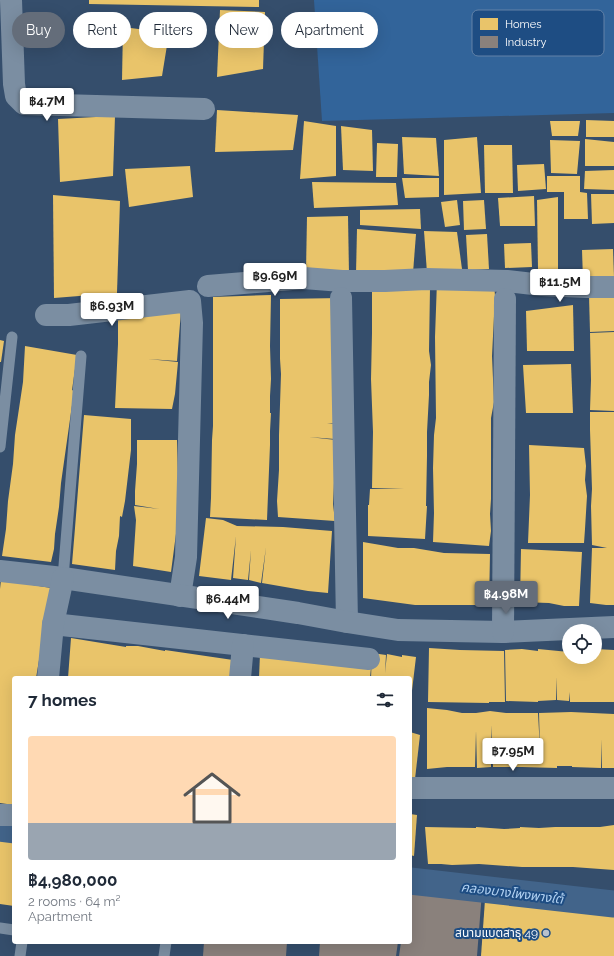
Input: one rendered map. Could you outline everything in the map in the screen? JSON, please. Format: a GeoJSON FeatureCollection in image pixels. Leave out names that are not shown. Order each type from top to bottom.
{"type":"FeatureCollection","features":[{"type":"Feature","properties":{"kind":"street"},"geometry":{"type":"LineString","coordinates":[[11,0],[14,84],[16,96],[24,104],[204,109]]}},
{"type":"Feature","properties":{"kind":"street"},"geometry":{"type":"LineString","coordinates":[[208,286],[304,278],[342,282],[426,279],[507,281],[542,285],[614,287]]}},
{"type":"Feature","properties":{"kind":"street"},"geometry":{"type":"LineString","coordinates":[[341,298],[347,622]]}},
{"type":"Feature","properties":{"kind":"street"},"geometry":{"type":"LineString","coordinates":[[503,632],[505,299]]}},
{"type":"Feature","properties":{"kind":"street"},"geometry":{"type":"LineString","coordinates":[[46,315],[69,314],[190,301],[192,323],[186,556],[180,596]]}},
{"type":"Feature","properties":{"kind":"street"},"geometry":{"type":"LineString","coordinates":[[0,571],[63,578],[298,613],[398,630],[503,632],[614,627]]}},
{"type":"Feature","properties":{"kind":"street"},"geometry":{"type":"LineString","coordinates":[[48,676],[53,624],[63,578]]}},
{"type":"Feature","properties":{"kind":"street"},"geometry":{"type":"LineString","coordinates":[[53,624],[369,659]]}},
{"type":"Feature","properties":{"kind":"street"},"geometry":{"type":"LineString","coordinates":[[240,676],[243,644]]}},
{"type":"Feature","properties":{"kind":"street"},"geometry":{"type":"LineString","coordinates":[[412,788],[614,788]]}},
{"type":"Feature","properties":{"kind":"street"},"geometry":{"type":"LineString","coordinates":[[0,815],[12,815]]}},
{"type":"Feature","properties":{"kind":"lane"},"geometry":{"type":"LineString","coordinates":[[0,447],[12,337]]}},
{"type":"Feature","properties":{"kind":"lane"},"geometry":{"type":"LineString","coordinates":[[63,578],[81,356]]}},
{"type":"Feature","properties":{"kind":"lane"},"geometry":{"type":"LineString","coordinates":[[0,928],[12,930]]}},
{"type":"Feature","properties":{"kind":"lane"},"geometry":{"type":"LineString","coordinates":[[20,956],[22,944]]}},
{"type":"Feature","properties":{"kind":"lane"},"geometry":{"type":"LineString","coordinates":[[164,956],[166,944]]}},
{"type":"Feature","properties":{"kind":"shaded area"},"geometry":{"type":"Polygon","coordinates":[[[314,0],[614,0],[614,113],[322,121],[317,48],[378,48],[378,12],[315,12],[314,0]]]}},
{"type":"Feature","properties":{"kind":"building: Homes"},"geometry":{"type":"Polygon","coordinates":[[[89,0],[259,0],[259,7],[89,4],[89,0]]]}},
{"type":"Feature","properties":{"kind":"building: Homes"},"geometry":{"type":"Polygon","coordinates":[[[220,10],[265,12],[220,12],[220,10]]]}},
{"type":"Feature","properties":{"kind":"building: Homes"},"geometry":{"type":"Polygon","coordinates":[[[131,28],[139,29],[139,48],[167,48],[162,76],[122,80],[123,48],[131,48],[131,28]]]}},
{"type":"Feature","properties":{"kind":"building: Homes"},"geometry":{"type":"Polygon","coordinates":[[[218,48],[264,48],[263,69],[217,77],[218,48]]]}},
{"type":"Feature","properties":{"kind":"building: Homes"},"geometry":{"type":"Polygon","coordinates":[[[217,110],[298,115],[293,150],[215,152],[217,110]]]}},
{"type":"Feature","properties":{"kind":"building: Homes"},"geometry":{"type":"Polygon","coordinates":[[[115,116],[113,176],[60,182],[58,119],[115,116]]]}},
{"type":"Feature","properties":{"kind":"building: Homes"},"geometry":{"type":"Polygon","coordinates":[[[586,120],[614,121],[614,137],[586,137],[586,120]]]}},
{"type":"Feature","properties":{"kind":"building: Homes"},"geometry":{"type":"Polygon","coordinates":[[[304,121],[336,126],[336,176],[300,179],[304,121]]]}},
{"type":"Feature","properties":{"kind":"building: Homes"},"geometry":{"type":"Polygon","coordinates":[[[550,121],[580,121],[578,136],[552,136],[550,121]]]}},
{"type":"Feature","properties":{"kind":"building: Homes"},"geometry":{"type":"Polygon","coordinates":[[[341,126],[372,130],[373,171],[343,170],[341,126]]]}},
{"type":"Feature","properties":{"kind":"building: Homes"},"geometry":{"type":"Polygon","coordinates":[[[402,137],[436,138],[439,176],[404,174],[402,137]]]}},
{"type":"Feature","properties":{"kind":"building: Homes"},"geometry":{"type":"Polygon","coordinates":[[[477,137],[481,193],[444,195],[444,140],[477,137]]]}},
{"type":"Feature","properties":{"kind":"building: Homes"},"geometry":{"type":"Polygon","coordinates":[[[585,139],[614,142],[614,166],[585,166],[585,139]]]}},
{"type":"Feature","properties":{"kind":"building: Homes"},"geometry":{"type":"Polygon","coordinates":[[[550,140],[580,141],[577,174],[551,173],[550,140]]]}},
{"type":"Feature","properties":{"kind":"building: Homes"},"geometry":{"type":"Polygon","coordinates":[[[377,143],[398,144],[397,177],[376,177],[377,143]]]}},
{"type":"Feature","properties":{"kind":"building: Homes"},"geometry":{"type":"Polygon","coordinates":[[[484,145],[512,145],[513,193],[485,193],[484,145]]]}},
{"type":"Feature","properties":{"kind":"building: Homes"},"geometry":{"type":"Polygon","coordinates":[[[544,164],[546,189],[518,191],[517,165],[544,164]]]}},
{"type":"Feature","properties":{"kind":"building: Homes"},"geometry":{"type":"Polygon","coordinates":[[[190,166],[193,197],[129,207],[125,169],[190,166]]]}},
{"type":"Feature","properties":{"kind":"building: Homes"},"geometry":{"type":"Polygon","coordinates":[[[614,170],[614,190],[584,189],[585,171],[614,170]]]}},
{"type":"Feature","properties":{"kind":"building: Homes"},"geometry":{"type":"Polygon","coordinates":[[[547,176],[580,176],[580,192],[587,193],[588,219],[564,219],[564,192],[547,192],[547,176]]]}},
{"type":"Feature","properties":{"kind":"building: Homes"},"geometry":{"type":"Polygon","coordinates":[[[402,178],[439,178],[439,197],[405,198],[402,178]]]}},
{"type":"Feature","properties":{"kind":"building: Homes"},"geometry":{"type":"Polygon","coordinates":[[[312,182],[396,183],[398,205],[314,208],[312,182]]]}},
{"type":"Feature","properties":{"kind":"building: Homes"},"geometry":{"type":"Polygon","coordinates":[[[591,194],[614,194],[614,223],[592,224],[591,194]]]}},
{"type":"Feature","properties":{"kind":"building: Homes"},"geometry":{"type":"Polygon","coordinates":[[[53,195],[120,201],[117,293],[54,298],[53,195]]]}},
{"type":"Feature","properties":{"kind":"building: Homes"},"geometry":{"type":"Polygon","coordinates":[[[534,196],[535,226],[500,226],[498,198],[534,196]]]}},
{"type":"Feature","properties":{"kind":"building: Homes"},"geometry":{"type":"Polygon","coordinates":[[[558,197],[558,269],[538,269],[537,200],[558,197]]]}},
{"type":"Feature","properties":{"kind":"building: Homes"},"geometry":{"type":"Polygon","coordinates":[[[457,200],[460,225],[445,227],[441,202],[457,200]]]}},
{"type":"Feature","properties":{"kind":"building: Homes"},"geometry":{"type":"Polygon","coordinates":[[[484,200],[486,229],[464,230],[463,201],[484,200]]]}},
{"type":"Feature","properties":{"kind":"building: Homes"},"geometry":{"type":"Polygon","coordinates":[[[420,209],[421,229],[360,225],[360,210],[420,209]]]}},
{"type":"Feature","properties":{"kind":"building: Homes"},"geometry":{"type":"Polygon","coordinates":[[[348,216],[349,274],[306,271],[307,217],[348,216]]]}},
{"type":"Feature","properties":{"kind":"building: Homes"},"geometry":{"type":"Polygon","coordinates":[[[357,229],[416,234],[413,273],[356,274],[357,229]]]}},
{"type":"Feature","properties":{"kind":"building: Homes"},"geometry":{"type":"Polygon","coordinates":[[[424,231],[457,232],[462,269],[427,273],[424,231]]]}},
{"type":"Feature","properties":{"kind":"building: Homes"},"geometry":{"type":"Polygon","coordinates":[[[487,234],[489,269],[468,270],[466,235],[487,234]]]}},
{"type":"Feature","properties":{"kind":"building: Homes"},"geometry":{"type":"Polygon","coordinates":[[[531,243],[532,267],[505,268],[504,244],[531,243]]]}},
{"type":"Feature","properties":{"kind":"building: Homes"},"geometry":{"type":"Polygon","coordinates":[[[613,249],[614,277],[583,279],[582,250],[613,249]]]}},
{"type":"Feature","properties":{"kind":"building: Homes"},"geometry":{"type":"Polygon","coordinates":[[[437,281],[494,283],[495,296],[492,356],[494,402],[491,418],[491,531],[489,546],[433,542],[437,281]]]}},
{"type":"Feature","properties":{"kind":"building: Homes"},"geometry":{"type":"Polygon","coordinates":[[[372,285],[430,288],[429,351],[431,365],[427,432],[427,506],[425,539],[368,536],[368,505],[370,489],[404,489],[372,488],[372,285]]]}},
{"type":"Feature","properties":{"kind":"building: Homes"},"geometry":{"type":"Polygon","coordinates":[[[614,294],[614,331],[590,332],[589,295],[614,294]]]}},
{"type":"Feature","properties":{"kind":"building: Homes"},"geometry":{"type":"Polygon","coordinates":[[[271,295],[271,413],[267,520],[210,517],[213,426],[213,297],[271,295]]]}},
{"type":"Feature","properties":{"kind":"building: Homes"},"geometry":{"type":"Polygon","coordinates":[[[341,298],[335,423],[327,423],[337,424],[335,439],[309,437],[336,440],[333,504],[335,521],[278,517],[277,501],[281,374],[280,299],[341,298]]]}},
{"type":"Feature","properties":{"kind":"building: Homes"},"geometry":{"type":"Polygon","coordinates":[[[573,305],[574,351],[527,351],[526,311],[573,305]]]}},
{"type":"Feature","properties":{"kind":"building: Homes"},"geometry":{"type":"Polygon","coordinates":[[[181,311],[177,361],[148,359],[178,362],[172,409],[115,408],[118,315],[181,311]]]}},
{"type":"Feature","properties":{"kind":"building: Homes"},"geometry":{"type":"Polygon","coordinates":[[[614,332],[614,411],[590,410],[590,333],[614,332]]]}},
{"type":"Feature","properties":{"kind":"building: Homes"},"geometry":{"type":"Polygon","coordinates":[[[0,340],[4,341],[1,362],[0,362],[0,340]]]}},
{"type":"Feature","properties":{"kind":"building: Homes"},"geometry":{"type":"Polygon","coordinates":[[[25,346],[77,355],[72,390],[74,391],[61,483],[54,549],[51,562],[2,556],[15,435],[23,382],[25,346]]]}},
{"type":"Feature","properties":{"kind":"building: Homes"},"geometry":{"type":"Polygon","coordinates":[[[571,364],[573,413],[526,413],[523,365],[571,364]]]}},
{"type":"Feature","properties":{"kind":"building: Homes"},"geometry":{"type":"Polygon","coordinates":[[[590,412],[614,412],[614,605],[590,603],[592,548],[607,548],[592,545],[590,412]]]}},
{"type":"Feature","properties":{"kind":"building: Homes"},"geometry":{"type":"Polygon","coordinates":[[[84,415],[131,419],[131,450],[125,501],[122,517],[120,516],[115,570],[72,564],[84,415]]]}},
{"type":"Feature","properties":{"kind":"building: Homes"},"geometry":{"type":"Polygon","coordinates":[[[137,440],[177,440],[177,526],[171,572],[133,566],[136,520],[134,506],[159,509],[135,505],[137,440]]]}},
{"type":"Feature","properties":{"kind":"building: Homes"},"geometry":{"type":"Polygon","coordinates":[[[529,445],[584,448],[587,496],[584,543],[528,543],[530,495],[529,445]]]}},
{"type":"Feature","properties":{"kind":"building: Homes"},"geometry":{"type":"Polygon","coordinates":[[[206,518],[223,520],[237,526],[283,527],[332,531],[328,593],[262,583],[266,547],[261,583],[249,580],[251,550],[248,580],[233,578],[236,536],[231,580],[199,576],[206,518]]]}},
{"type":"Feature","properties":{"kind":"building: Homes"},"geometry":{"type":"Polygon","coordinates":[[[363,542],[398,548],[414,548],[444,553],[490,554],[489,605],[415,605],[363,598],[363,542]]]}},
{"type":"Feature","properties":{"kind":"building: Homes"},"geometry":{"type":"Polygon","coordinates":[[[521,549],[582,552],[579,606],[520,602],[521,549]]]}},
{"type":"Feature","properties":{"kind":"building: Homes"},"geometry":{"type":"Polygon","coordinates":[[[1,580],[51,588],[36,676],[12,676],[12,805],[0,803],[1,580]]]}},
{"type":"Feature","properties":{"kind":"building: Homes"},"geometry":{"type":"Polygon","coordinates":[[[71,638],[126,647],[138,646],[233,660],[231,676],[68,676],[71,638]]]}},
{"type":"Feature","properties":{"kind":"building: Homes"},"geometry":{"type":"Polygon","coordinates":[[[429,648],[504,651],[505,702],[428,702],[429,648]]]}},
{"type":"Feature","properties":{"kind":"building: Homes"},"geometry":{"type":"Polygon","coordinates":[[[522,649],[538,651],[538,649],[562,651],[562,664],[602,664],[602,649],[614,650],[614,702],[570,702],[570,692],[569,701],[557,700],[556,677],[556,700],[538,702],[506,701],[505,650],[522,649]]]}},
{"type":"Feature","properties":{"kind":"building: Homes"},"geometry":{"type":"Polygon","coordinates":[[[372,653],[386,655],[385,673],[387,654],[402,657],[402,655],[416,657],[412,691],[412,676],[371,676],[372,653]]]}},
{"type":"Feature","properties":{"kind":"building: Homes"},"geometry":{"type":"Polygon","coordinates":[[[260,654],[371,667],[370,676],[259,676],[260,654]]]}},
{"type":"Feature","properties":{"kind":"building: Homes"},"geometry":{"type":"Polygon","coordinates":[[[427,708],[462,713],[490,711],[506,713],[538,713],[540,750],[539,713],[571,712],[614,714],[614,768],[602,768],[601,739],[601,768],[572,766],[557,766],[557,768],[493,767],[491,725],[491,767],[477,768],[476,731],[475,767],[427,769],[427,708]]]}},
{"type":"Feature","properties":{"kind":"building: Homes"},"geometry":{"type":"Polygon","coordinates":[[[412,733],[420,735],[415,779],[412,778],[412,733]]]}},
{"type":"Feature","properties":{"kind":"building: Homes"},"geometry":{"type":"Polygon","coordinates":[[[412,814],[417,815],[414,856],[412,856],[412,814]]]}},
{"type":"Feature","properties":{"kind":"building: Homes"},"geometry":{"type":"Polygon","coordinates":[[[614,825],[614,870],[573,867],[428,864],[425,827],[476,827],[504,829],[520,827],[600,827],[614,825]]]}},
{"type":"Feature","properties":{"kind":"building: Homes"},"geometry":{"type":"Polygon","coordinates":[[[0,835],[12,837],[12,906],[0,904],[0,835]]]}},
{"type":"Feature","properties":{"kind":"building: Homes","name":"สนามแบตสาธุ 49"},"geometry":{"type":"Polygon","coordinates":[[[485,900],[614,916],[614,956],[481,956],[485,900]]]}},
{"type":"Feature","properties":{"kind":"building: Industry"},"geometry":{"type":"Polygon","coordinates":[[[412,886],[482,892],[477,956],[399,956],[401,944],[412,944],[412,886]]]}},
{"type":"Feature","properties":{"kind":"building: Industry"},"geometry":{"type":"Polygon","coordinates":[[[204,944],[287,944],[286,956],[203,956],[204,944]]]}},
{"type":"Feature","properties":{"kind":"building: Industry"},"geometry":{"type":"Polygon","coordinates":[[[320,944],[398,944],[396,956],[319,956],[320,944]]]}},
{"type":"Feature","properties":{"kind":"waterway","name":"คลองบางโพงพางใต้"},"geometry":{"type":"LineString","coordinates":[[0,828],[12,830]]}},
{"type":"Feature","properties":{"kind":"waterway","name":"คลองบางโพงพางใต้"},"geometry":{"type":"LineString","coordinates":[[412,881],[614,904]]}},
{"type":"Feature","properties":{"kind":"place","name":"สนามแบตสาธุ 49"},"geometry":{"type":"Point","coordinates":[546,933]}}]}
